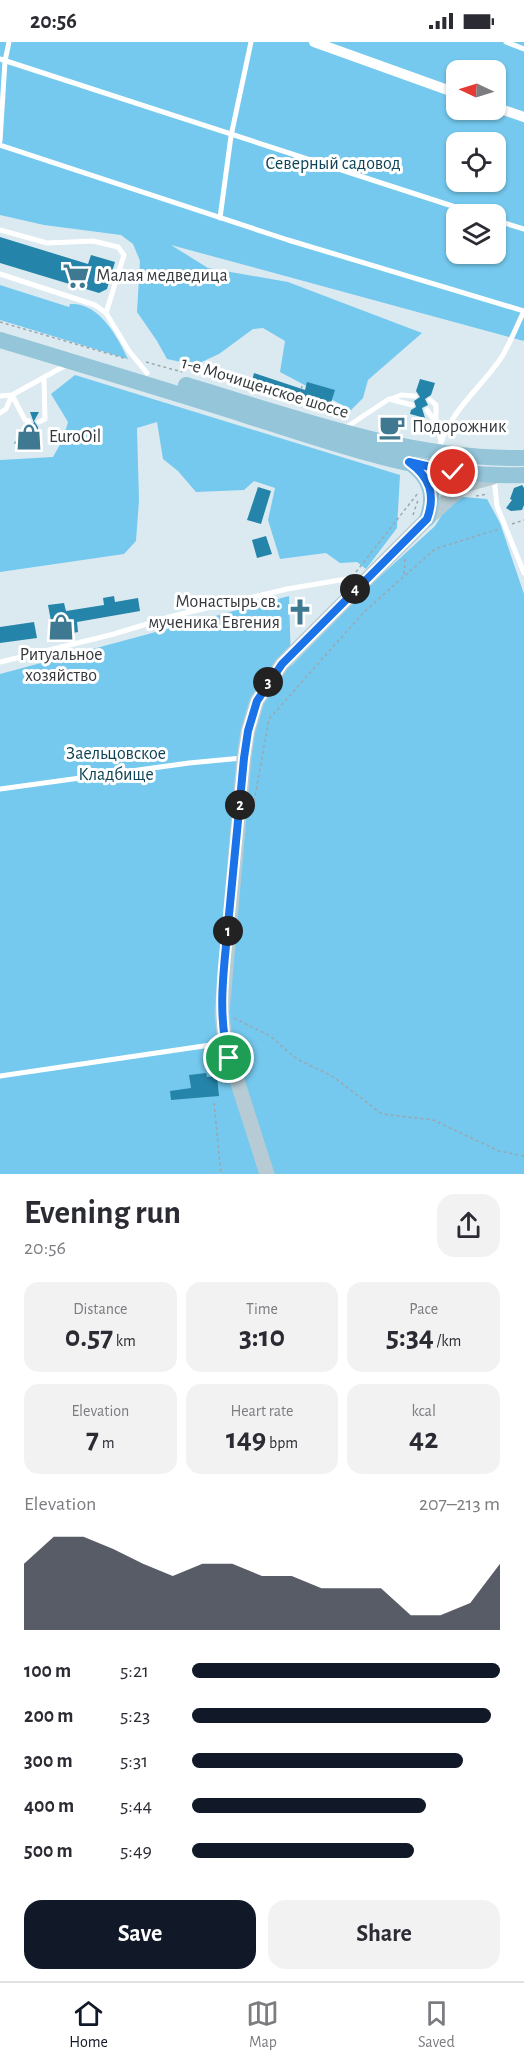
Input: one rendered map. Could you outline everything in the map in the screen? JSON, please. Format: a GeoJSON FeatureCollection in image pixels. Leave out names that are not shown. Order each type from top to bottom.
{"type":"FeatureCollection","features":[{"type":"Feature","properties":{"kind":"main road","name":"1-е Мочищенское шоссе"},"geometry":{"type":"LineString","coordinates":[[0,329],[339,431],[440,447],[482,457],[524,458]]}},
{"type":"Feature","properties":{"kind":"main road"},"geometry":{"type":"LineString","coordinates":[[0,340],[334,443],[409,462],[471,485],[495,484],[524,475]]}},
{"type":"Feature","properties":{"kind":"main road"},"geometry":{"type":"LineString","coordinates":[[471,485],[482,457]]}},
{"type":"Feature","properties":{"kind":"main road"},"geometry":{"type":"LineString","coordinates":[[409,462],[420,470],[429,485],[432,497],[427,519]]}},
{"type":"Feature","properties":{"kind":"street"},"geometry":{"type":"LineString","coordinates":[[314,42],[446,89]]}},
{"type":"Feature","properties":{"kind":"street"},"geometry":{"type":"LineString","coordinates":[[506,111],[524,117]]}},
{"type":"Feature","properties":{"kind":"street"},"geometry":{"type":"LineString","coordinates":[[267,1174],[225,1043],[223,991],[244,758],[252,716],[268,682],[357,580],[427,519],[471,485]]}},
{"type":"Feature","properties":{"kind":"lane"},"geometry":{"type":"LineString","coordinates":[[0,141],[2,60],[9,42]]}},
{"type":"Feature","properties":{"kind":"lane"},"geometry":{"type":"LineString","coordinates":[[220,218],[231,136],[251,42]]}},
{"type":"Feature","properties":{"kind":"lane"},"geometry":{"type":"LineString","coordinates":[[506,42],[524,49]]}},
{"type":"Feature","properties":{"kind":"lane"},"geometry":{"type":"LineString","coordinates":[[2,60],[446,204]]}},
{"type":"Feature","properties":{"kind":"lane"},"geometry":{"type":"LineString","coordinates":[[0,145],[220,218],[524,311],[500,360],[461,406],[440,447]]}},
{"type":"Feature","properties":{"kind":"lane"},"geometry":{"type":"LineString","coordinates":[[506,223],[524,229]]}},
{"type":"Feature","properties":{"kind":"lane"},"geometry":{"type":"LineString","coordinates":[[0,230],[47,243],[93,241],[118,247],[124,255],[106,313]]}},
{"type":"Feature","properties":{"kind":"lane"},"geometry":{"type":"LineString","coordinates":[[0,274],[95,305],[106,313],[129,351],[147,373]]}},
{"type":"Feature","properties":{"kind":"lane"},"geometry":{"type":"LineString","coordinates":[[0,396],[12,395],[72,362]]}},
{"type":"Feature","properties":{"kind":"lane"},"geometry":{"type":"LineString","coordinates":[[39,422],[45,419],[44,377]]}},
{"type":"Feature","properties":{"kind":"lane"},"geometry":{"type":"LineString","coordinates":[[0,412],[6,409],[12,395]]}},
{"type":"Feature","properties":{"kind":"lane"},"geometry":{"type":"LineString","coordinates":[[12,395],[25,420],[29,421]]}},
{"type":"Feature","properties":{"kind":"lane"},"geometry":{"type":"LineString","coordinates":[[339,431],[389,399],[401,395],[415,396]]}},
{"type":"Feature","properties":{"kind":"lane"},"geometry":{"type":"LineString","coordinates":[[389,399],[412,405]]}},
{"type":"Feature","properties":{"kind":"lane"},"geometry":{"type":"LineString","coordinates":[[430,400],[436,405],[440,447]]}},
{"type":"Feature","properties":{"kind":"lane"},"geometry":{"type":"LineString","coordinates":[[427,410],[436,423]]}},
{"type":"Feature","properties":{"kind":"lane"},"geometry":{"type":"LineString","coordinates":[[495,484],[505,527],[524,573]]}},
{"type":"Feature","properties":{"kind":"lane"},"geometry":{"type":"LineString","coordinates":[[0,662],[114,634],[173,616],[287,589],[357,580]]}},
{"type":"Feature","properties":{"kind":"lane"},"geometry":{"type":"LineString","coordinates":[[0,789],[189,763],[244,758]]}},
{"type":"Feature","properties":{"kind":"lane"},"geometry":{"type":"LineString","coordinates":[[0,1076],[225,1043]]}},
{"type":"Feature","properties":{"kind":"path"},"geometry":{"type":"LineString","coordinates":[[296,410],[302,386]]}},
{"type":"Feature","properties":{"kind":"path"},"geometry":{"type":"LineString","coordinates":[[471,485],[495,484]]}},
{"type":"Feature","properties":{"kind":"path"},"geometry":{"type":"LineString","coordinates":[[357,580],[364,558],[420,490],[429,485]]}},
{"type":"Feature","properties":{"kind":"path"},"geometry":{"type":"LineString","coordinates":[[252,812],[269,719],[363,612],[435,549],[524,520]]}},
{"type":"Feature","properties":{"kind":"path"},"geometry":{"type":"LineString","coordinates":[[233,1027],[231,1016],[270,1036],[297,1059],[332,1076],[382,1114],[433,1120],[499,1151],[524,1156]]}},
{"type":"Feature","properties":{"kind":"path"},"geometry":{"type":"LineString","coordinates":[[214,1103],[221,1174]]}},
{"type":"Feature","properties":{"kind":"green space","name":"Северный садовод"},"geometry":{"type":"Polygon","coordinates":[[[0,42],[524,42],[524,341],[171,245],[208,268],[288,282],[422,333],[368,380],[363,398],[348,413],[344,406],[280,372],[285,341],[263,328],[253,329],[219,354],[195,365],[167,359],[137,312],[140,261],[133,244],[121,235],[44,225],[0,215],[0,42]]]}},
{"type":"Feature","properties":{"kind":"green space"},"geometry":{"type":"Polygon","coordinates":[[[0,285],[69,307],[70,304],[90,309],[106,322],[128,359],[0,320],[0,285]]]}},
{"type":"Feature","properties":{"kind":"green space"},"geometry":{"type":"Polygon","coordinates":[[[75,375],[400,475],[397,528],[366,569],[357,562],[340,563],[326,553],[280,559],[268,520],[275,488],[254,481],[244,490],[196,492],[178,471],[163,459],[157,422],[137,428],[139,500],[136,541],[124,554],[0,572],[0,460],[53,457],[63,439],[68,422],[51,394],[75,375]]]}},
{"type":"Feature","properties":{"kind":"green space","name":"Заельцовское Кладбище"},"geometry":{"type":"Polygon","coordinates":[[[463,497],[487,499],[500,523],[524,594],[524,1174],[0,1174],[0,674],[289,596],[291,666],[375,581],[435,526],[445,510],[463,497]]]}},
{"type":"Feature","properties":{"kind":"building","name":"Малая медведица"},"geometry":{"type":"Polygon","coordinates":[[[0,237],[88,264],[91,255],[115,262],[107,289],[99,293],[0,263],[0,237]]]}},
{"type":"Feature","properties":{"kind":"building"},"geometry":{"type":"Polygon","coordinates":[[[254,373],[305,390],[307,382],[335,390],[330,406],[251,385],[254,373]]]}},
{"type":"Feature","properties":{"kind":"building"},"geometry":{"type":"Polygon","coordinates":[[[420,379],[435,383],[431,395],[425,399],[428,405],[422,408],[425,418],[410,414],[411,410],[416,407],[414,401],[420,397],[416,391],[420,379]]]}},
{"type":"Feature","properties":{"kind":"building"},"geometry":{"type":"Polygon","coordinates":[[[30,412],[39,412],[34,421],[38,432],[25,451],[14,443],[18,438],[22,440],[29,431],[29,426],[34,423],[30,412]]]}},
{"type":"Feature","properties":{"kind":"building"},"geometry":{"type":"Polygon","coordinates":[[[522,485],[524,505],[522,510],[511,511],[506,508],[512,500],[510,499],[514,488],[522,485]]]}},
{"type":"Feature","properties":{"kind":"building"},"geometry":{"type":"Polygon","coordinates":[[[258,487],[271,491],[261,524],[247,520],[258,487]]]}},
{"type":"Feature","properties":{"kind":"building"},"geometry":{"type":"Polygon","coordinates":[[[266,536],[272,554],[257,558],[252,540],[266,536]]]}},
{"type":"Feature","properties":{"kind":"building"},"geometry":{"type":"Polygon","coordinates":[[[114,596],[115,602],[138,598],[140,611],[77,622],[78,632],[54,637],[48,605],[64,603],[66,611],[104,605],[103,598],[114,596]]]}},
{"type":"Feature","properties":{"kind":"building"},"geometry":{"type":"Polygon","coordinates":[[[34,622],[37,638],[0,643],[0,627],[34,622]]]}},
{"type":"Feature","properties":{"kind":"building"},"geometry":{"type":"Polygon","coordinates":[[[206,1073],[207,1077],[217,1076],[219,1096],[171,1100],[170,1091],[191,1088],[189,1075],[206,1073]]]}},
{"type":"Feature","properties":{"kind":"place","name":"Малая медведица"},"geometry":{"type":"Point","coordinates":[76,276]}},
{"type":"Feature","properties":{"kind":"place","name":"Подорожник"},"geometry":{"type":"Point","coordinates":[392,427]}},
{"type":"Feature","properties":{"kind":"place","name":"EuroOil"},"geometry":{"type":"Point","coordinates":[29,437]}},
{"type":"Feature","properties":{"kind":"place","name":"Монастырь св. мученика Евгения"},"geometry":{"type":"Point","coordinates":[300,612]}},
{"type":"Feature","properties":{"kind":"place","name":"Ритуальное хозяйство"},"geometry":{"type":"Point","coordinates":[61,627]}},
{"type":"Feature","properties":{"kind":"route"},"geometry":{"type":"LineString","coordinates":[[229,1058],[222,1013],[226,942],[244,758],[248,731],[257,701],[282,664],[427,519],[431,508],[431,489],[425,476],[409,462],[453,472]]}}]}
